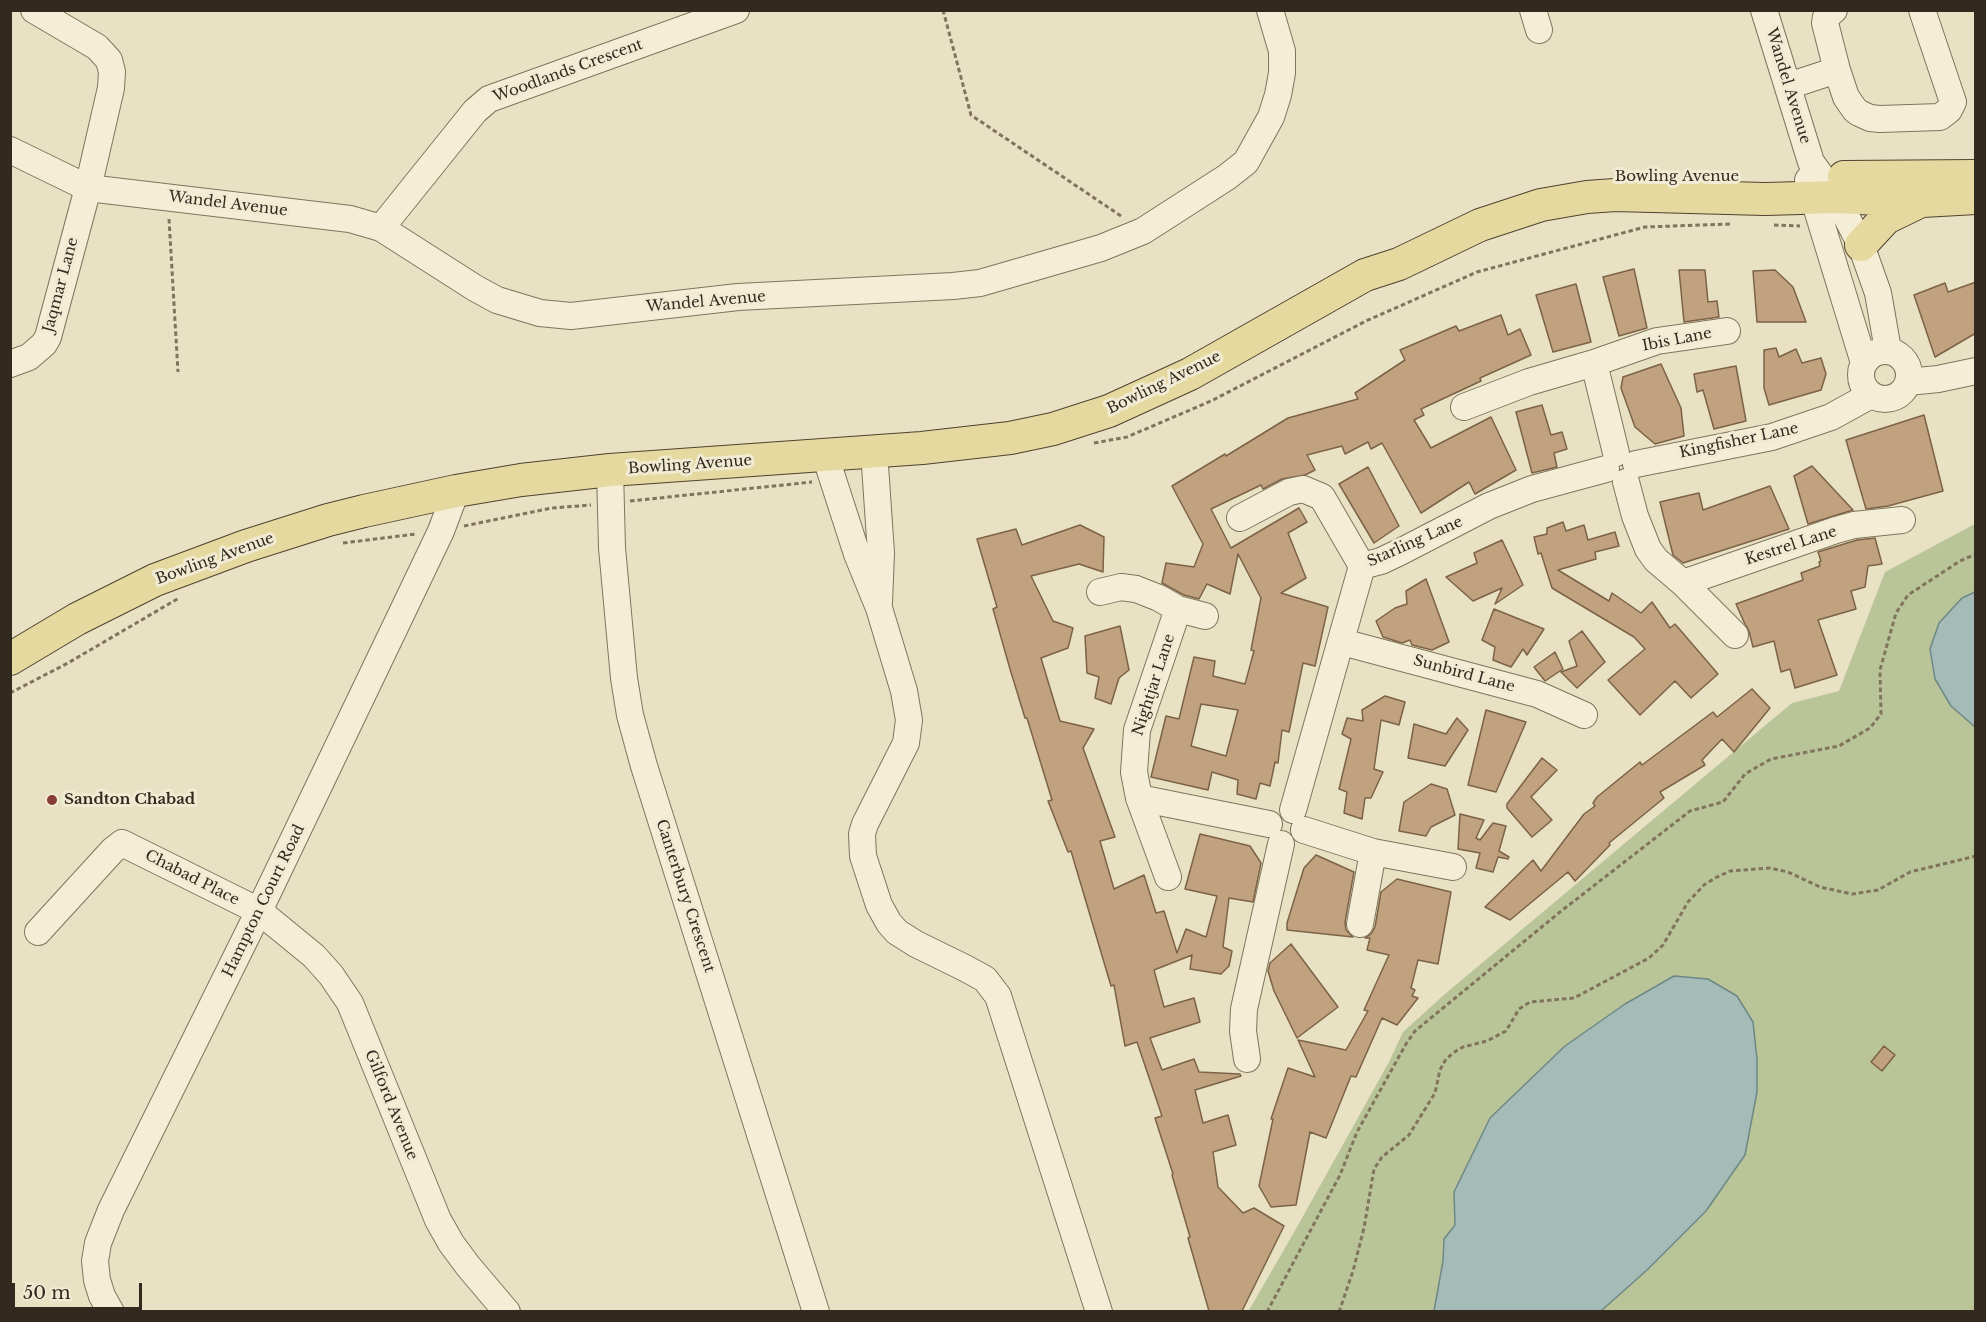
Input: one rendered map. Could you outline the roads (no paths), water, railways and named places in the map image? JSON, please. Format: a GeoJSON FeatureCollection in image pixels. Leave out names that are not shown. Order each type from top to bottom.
{"type":"FeatureCollection","features":[{"type":"Feature","properties":{"kind":"main road","name":"Bowling Avenue"},"geometry":{"type":"LineString","coordinates":[[10,659],[120,596],[246,546],[328,520],[456,491],[521,480],[610,470],[958,444],[1010,438],[1053,429],[1109,411],[1190,374],[1365,275],[1385,256],[1496,202],[1546,187],[1624,175],[1818,182],[1976,176]]}},
{"type":"Feature","properties":{"kind":"main road","name":"Bowling Avenue"},"geometry":{"type":"LineString","coordinates":[[1818,182],[1922,201],[1976,198]]}},
{"type":"Feature","properties":{"kind":"main road"},"geometry":{"type":"LineString","coordinates":[[1859,241],[1886,218],[1922,201]]}},
{"type":"Feature","properties":{"kind":"street","name":"Jaqmar Lane"},"geometry":{"type":"LineString","coordinates":[[10,364],[29,357],[44,344],[48,337],[88,188],[111,88],[112,72],[109,60],[97,47],[34,10]]}},
{"type":"Feature","properties":{"kind":"street","name":"Wandel Avenue"},"geometry":{"type":"LineString","coordinates":[[10,150],[88,188],[350,219],[381,228],[497,300],[540,313],[571,316],[738,297],[917,289],[980,283],[1101,248],[1143,231],[1227,177],[1246,162],[1271,117],[1282,73],[1282,51],[1270,10]]}},
{"type":"Feature","properties":{"kind":"street","name":"Wandel Avenue"},"geometry":{"type":"LineString","coordinates":[[1764,10],[1818,182],[1859,241],[1878,293],[1888,350]]}},
{"type":"Feature","properties":{"kind":"street"},"geometry":{"type":"LineString","coordinates":[[1834,10],[1826,17],[1825,23],[1837,70],[1855,110],[1870,118],[1940,117],[1952,106],[1952,97],[1922,10]]}},
{"type":"Feature","properties":{"kind":"street","name":"Woodlands Crescent"},"geometry":{"type":"LineString","coordinates":[[381,228],[475,111],[489,99],[725,12]]}},
{"type":"Feature","properties":{"kind":"street"},"geometry":{"type":"LineString","coordinates":[[1788,87],[1837,70]]}},
{"type":"Feature","properties":{"kind":"street"},"geometry":{"type":"LineString","coordinates":[[1818,182],[1827,242],[1864,363]]}},
{"type":"Feature","properties":{"kind":"street"},"geometry":{"type":"LineString","coordinates":[[1827,242],[1859,241]]}},
{"type":"Feature","properties":{"kind":"street","name":"Ibis Lane"},"geometry":{"type":"LineString","coordinates":[[1464,407],[1529,382],[1657,341],[1727,332]]}},
{"type":"Feature","properties":{"kind":"street"},"geometry":{"type":"LineString","coordinates":[[1888,350],[1903,358],[1907,365],[1908,382],[1893,398],[1878,398],[1871,395],[1861,380],[1860,371],[1864,363],[1870,355],[1888,350]]}},
{"type":"Feature","properties":{"kind":"street"},"geometry":{"type":"LineString","coordinates":[[1593,363],[1635,516],[1648,549],[1656,560],[1683,583],[1734,635]]}},
{"type":"Feature","properties":{"kind":"street"},"geometry":{"type":"LineString","coordinates":[[1908,382],[1938,380],[1976,371]]}},
{"type":"Feature","properties":{"kind":"street","name":"Kingfisher Lane"},"geometry":{"type":"LineString","coordinates":[[1621,467],[1772,437],[1831,417],[1871,395]]}},
{"type":"Feature","properties":{"kind":"street"},"geometry":{"type":"LineString","coordinates":[[874,451],[881,553],[879,608]]}},
{"type":"Feature","properties":{"kind":"street"},"geometry":{"type":"LineString","coordinates":[[825,455],[857,554],[879,608],[904,691],[909,720],[906,743],[865,824],[862,834],[863,856],[883,915],[897,932],[985,979],[999,996],[1099,1311]]}},
{"type":"Feature","properties":{"kind":"street","name":"Starling Lane"},"geometry":{"type":"LineString","coordinates":[[1298,820],[1362,566],[1381,561],[1500,502],[1532,489],[1621,467]]}},
{"type":"Feature","properties":{"kind":"street","name":"Canterbury Crescent"},"geometry":{"type":"LineString","coordinates":[[610,470],[612,548],[624,678],[630,715],[644,766],[816,1311]]}},
{"type":"Feature","properties":{"kind":"street"},"geometry":{"type":"LineString","coordinates":[[1240,518],[1289,492],[1303,489],[1322,497],[1362,566]]}},
{"type":"Feature","properties":{"kind":"street","name":"Hampton Court Road"},"geometry":{"type":"LineString","coordinates":[[111,1311],[102,1296],[95,1261],[98,1243],[111,1210],[259,911],[441,531],[456,491]]}},
{"type":"Feature","properties":{"kind":"street","name":"Kestrel Lane"},"geometry":{"type":"LineString","coordinates":[[1683,583],[1836,530],[1854,525],[1902,520]]}},
{"type":"Feature","properties":{"kind":"street"},"geometry":{"type":"LineString","coordinates":[[1100,591],[1121,587],[1136,588],[1178,609],[1205,616]]}},
{"type":"Feature","properties":{"kind":"street","name":"Nightjar Lane"},"geometry":{"type":"LineString","coordinates":[[1168,877],[1139,798],[1134,772],[1137,730],[1178,609]]}},
{"type":"Feature","properties":{"kind":"street","name":"Sunbird Lane"},"geometry":{"type":"LineString","coordinates":[[1342,642],[1537,693],[1584,715]]}},
{"type":"Feature","properties":{"kind":"street"},"geometry":{"type":"LineString","coordinates":[[1139,798],[1275,834]]}},
{"type":"Feature","properties":{"kind":"street"},"geometry":{"type":"LineString","coordinates":[[1247,1059],[1243,1031],[1244,1009],[1275,834],[1275,813],[1287,809],[1298,820],[1373,852],[1453,867]]}},
{"type":"Feature","properties":{"kind":"street","name":"Chabad Place"},"geometry":{"type":"LineString","coordinates":[[38,932],[119,844],[126,844],[259,911]]}},
{"type":"Feature","properties":{"kind":"street"},"geometry":{"type":"LineString","coordinates":[[1360,924],[1373,852]]}},
{"type":"Feature","properties":{"kind":"street","name":"Gilford Avenue"},"geometry":{"type":"LineString","coordinates":[[259,911],[314,956],[331,975],[350,1004],[438,1220],[468,1266],[507,1311]]}},
{"type":"Feature","properties":{"kind":"water"},"geometry":{"type":"Polygon","coordinates":[[[1975,592],[1975,727],[1951,706],[1935,679],[1930,649],[1939,623],[1962,598],[1975,592]]]}},
{"type":"Feature","properties":{"kind":"water"},"geometry":{"type":"Polygon","coordinates":[[[1674,976],[1708,979],[1737,996],[1753,1022],[1757,1059],[1757,1092],[1745,1155],[1706,1211],[1647,1270],[1601,1311],[1434,1311],[1443,1261],[1444,1239],[1455,1225],[1454,1192],[1490,1118],[1565,1046],[1625,1004],[1674,976]]]}},
{"type":"Feature","properties":{"kind":"place","name":"Sandton Chabad"},"geometry":{"type":"Point","coordinates":[52,800]}}]}
